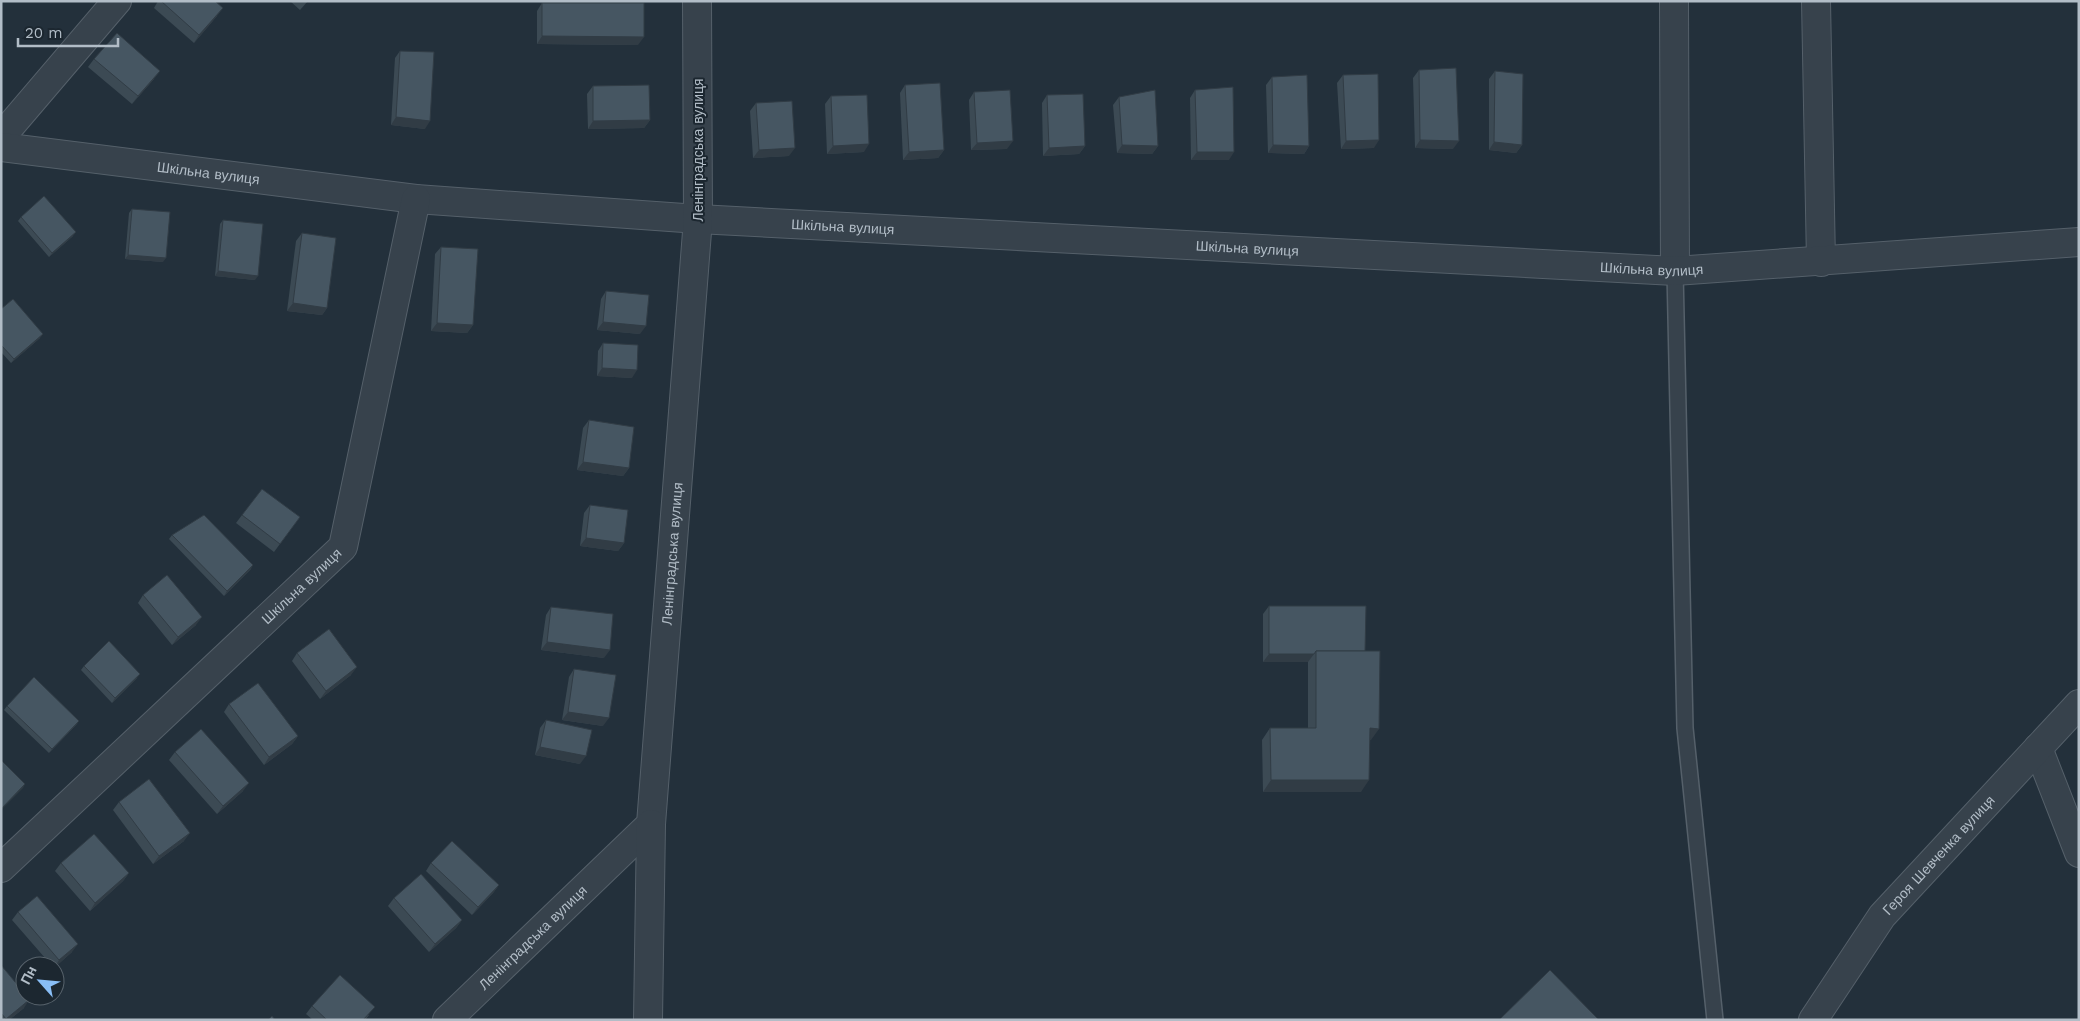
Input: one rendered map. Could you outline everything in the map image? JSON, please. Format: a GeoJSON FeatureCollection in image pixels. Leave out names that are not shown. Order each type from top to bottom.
{"type":"FeatureCollection","features":[{"type":"Feature","properties":{"kind":"street"},"geometry":{"type":"LineString","coordinates":[[1,137],[116,1]]}},
{"type":"Feature","properties":{"kind":"street","name":"Ленінградська вулиця"},"geometry":{"type":"LineString","coordinates":[[447,1020],[651,824],[698,219],[697,1]]}},
{"type":"Feature","properties":{"kind":"street"},"geometry":{"type":"LineString","coordinates":[[1674,1],[1675,271]]}},
{"type":"Feature","properties":{"kind":"street"},"geometry":{"type":"LineString","coordinates":[[1816,1],[1821,262]]}},
{"type":"Feature","properties":{"kind":"street","name":"Шкільна вулиця"},"geometry":{"type":"LineString","coordinates":[[1,147],[416,199],[698,219],[1675,271],[2079,242]]}},
{"type":"Feature","properties":{"kind":"street","name":"Шкільна вулиця"},"geometry":{"type":"LineString","coordinates":[[1,868],[343,547],[416,199]]}},
{"type":"Feature","properties":{"kind":"street","name":"Героя Шевченка вулиця"},"geometry":{"type":"LineString","coordinates":[[1813,1020],[1882,916],[2079,704]]}},
{"type":"Feature","properties":{"kind":"street"},"geometry":{"type":"LineString","coordinates":[[2038,748],[2079,853]]}},
{"type":"Feature","properties":{"kind":"street"},"geometry":{"type":"LineString","coordinates":[[648,1020],[651,824]]}},
{"type":"Feature","properties":{"kind":"lane"},"geometry":{"type":"LineString","coordinates":[[1675,271],[1685,728],[1715,1020]]}},
{"type":"Feature","properties":{"kind":"building"},"geometry":{"type":"Polygon","coordinates":[[[161,1],[215,1],[223,8],[199,35],[161,1]]]}},
{"type":"Feature","properties":{"kind":"building"},"geometry":{"type":"Polygon","coordinates":[[[542,3],[644,3],[644,37],[542,36],[542,3]]]}},
{"type":"Feature","properties":{"kind":"building"},"geometry":{"type":"Polygon","coordinates":[[[117,33],[160,71],[138,96],[94,59],[117,33]]]}},
{"type":"Feature","properties":{"kind":"building"},"geometry":{"type":"Polygon","coordinates":[[[400,51],[434,52],[430,121],[396,117],[400,51]]]}},
{"type":"Feature","properties":{"kind":"building"},"geometry":{"type":"Polygon","coordinates":[[[1456,68],[1459,141],[1420,140],[1419,70],[1456,68]]]}},
{"type":"Feature","properties":{"kind":"building"},"geometry":{"type":"Polygon","coordinates":[[[1495,71],[1523,74],[1522,145],[1494,142],[1495,71]]]}},
{"type":"Feature","properties":{"kind":"building"},"geometry":{"type":"Polygon","coordinates":[[[1378,74],[1379,140],[1346,141],[1343,75],[1378,74]]]}},
{"type":"Feature","properties":{"kind":"building"},"geometry":{"type":"Polygon","coordinates":[[[1307,75],[1309,146],[1273,145],[1272,77],[1307,75]]]}},
{"type":"Feature","properties":{"kind":"building"},"geometry":{"type":"Polygon","coordinates":[[[940,83],[944,150],[909,152],[905,85],[940,83]]]}},
{"type":"Feature","properties":{"kind":"building"},"geometry":{"type":"Polygon","coordinates":[[[649,85],[650,120],[593,121],[593,86],[649,85]]]}},
{"type":"Feature","properties":{"kind":"building"},"geometry":{"type":"Polygon","coordinates":[[[1233,87],[1234,152],[1197,152],[1195,90],[1233,87]]]}},
{"type":"Feature","properties":{"kind":"building"},"geometry":{"type":"Polygon","coordinates":[[[1010,90],[1013,141],[977,143],[974,92],[1010,90]]]}},
{"type":"Feature","properties":{"kind":"building"},"geometry":{"type":"Polygon","coordinates":[[[1155,90],[1158,146],[1122,145],[1119,97],[1155,90]]]}},
{"type":"Feature","properties":{"kind":"building"},"geometry":{"type":"Polygon","coordinates":[[[1083,94],[1085,146],[1049,148],[1047,95],[1083,94]]]}},
{"type":"Feature","properties":{"kind":"building"},"geometry":{"type":"Polygon","coordinates":[[[867,95],[869,144],[833,146],[831,96],[867,95]]]}},
{"type":"Feature","properties":{"kind":"building"},"geometry":{"type":"Polygon","coordinates":[[[792,101],[795,148],[759,150],[756,103],[792,101]]]}},
{"type":"Feature","properties":{"kind":"building"},"geometry":{"type":"Polygon","coordinates":[[[44,196],[76,232],[52,253],[21,217],[44,196]]]}},
{"type":"Feature","properties":{"kind":"building"},"geometry":{"type":"Polygon","coordinates":[[[132,209],[170,212],[166,258],[128,255],[132,209]]]}},
{"type":"Feature","properties":{"kind":"building"},"geometry":{"type":"Polygon","coordinates":[[[223,220],[263,224],[258,276],[218,271],[223,220]]]}},
{"type":"Feature","properties":{"kind":"building"},"geometry":{"type":"Polygon","coordinates":[[[302,233],[336,238],[327,308],[293,303],[302,233]]]}},
{"type":"Feature","properties":{"kind":"building"},"geometry":{"type":"Polygon","coordinates":[[[441,247],[478,249],[473,325],[437,323],[441,247]]]}},
{"type":"Feature","properties":{"kind":"building"},"geometry":{"type":"Polygon","coordinates":[[[606,291],[649,295],[646,326],[603,322],[606,291]]]}},
{"type":"Feature","properties":{"kind":"building"},"geometry":{"type":"Polygon","coordinates":[[[13,299],[43,334],[14,359],[1,345],[1,309],[13,299]]]}},
{"type":"Feature","properties":{"kind":"building"},"geometry":{"type":"Polygon","coordinates":[[[603,343],[638,345],[637,370],[602,368],[603,343]]]}},
{"type":"Feature","properties":{"kind":"building"},"geometry":{"type":"Polygon","coordinates":[[[589,420],[634,427],[629,468],[583,462],[589,420]]]}},
{"type":"Feature","properties":{"kind":"building"},"geometry":{"type":"Polygon","coordinates":[[[262,489],[300,517],[280,544],[242,515],[262,489]]]}},
{"type":"Feature","properties":{"kind":"building"},"geometry":{"type":"Polygon","coordinates":[[[590,505],[628,510],[624,543],[586,538],[590,505]]]}},
{"type":"Feature","properties":{"kind":"building"},"geometry":{"type":"Polygon","coordinates":[[[204,515],[253,565],[227,591],[172,535],[204,515]]]}},
{"type":"Feature","properties":{"kind":"building"},"geometry":{"type":"Polygon","coordinates":[[[167,575],[202,617],[178,637],[143,595],[167,575]]]}},
{"type":"Feature","properties":{"kind":"building"},"geometry":{"type":"Polygon","coordinates":[[[1269,606],[1366,606],[1365,651],[1316,651],[1314,654],[1269,654],[1269,606]]]}},
{"type":"Feature","properties":{"kind":"building"},"geometry":{"type":"Polygon","coordinates":[[[551,607],[613,614],[610,650],[547,642],[551,607]]]}},
{"type":"Feature","properties":{"kind":"building"},"geometry":{"type":"Polygon","coordinates":[[[329,629],[357,667],[326,691],[297,653],[329,629]]]}},
{"type":"Feature","properties":{"kind":"building"},"geometry":{"type":"Polygon","coordinates":[[[109,641],[140,674],[115,698],[84,666],[109,641]]]}},
{"type":"Feature","properties":{"kind":"building"},"geometry":{"type":"Polygon","coordinates":[[[1316,651],[1380,651],[1379,729],[1370,728],[1369,780],[1271,780],[1270,728],[1316,728],[1316,651]]]}},
{"type":"Feature","properties":{"kind":"building"},"geometry":{"type":"Polygon","coordinates":[[[574,669],[616,675],[609,718],[568,712],[574,669]]]}},
{"type":"Feature","properties":{"kind":"building"},"geometry":{"type":"Polygon","coordinates":[[[34,677],[79,721],[52,749],[7,706],[34,677]]]}},
{"type":"Feature","properties":{"kind":"building"},"geometry":{"type":"Polygon","coordinates":[[[258,683],[298,736],[269,757],[229,704],[258,683]]]}},
{"type":"Feature","properties":{"kind":"building"},"geometry":{"type":"Polygon","coordinates":[[[546,720],[592,730],[586,756],[540,747],[546,720]]]}},
{"type":"Feature","properties":{"kind":"building"},"geometry":{"type":"Polygon","coordinates":[[[201,729],[249,783],[223,806],[175,752],[201,729]]]}},
{"type":"Feature","properties":{"kind":"building"},"geometry":{"type":"Polygon","coordinates":[[[1,760],[25,784],[1,809],[1,760]]]}},
{"type":"Feature","properties":{"kind":"building"},"geometry":{"type":"Polygon","coordinates":[[[149,779],[190,833],[159,856],[119,802],[149,779]]]}},
{"type":"Feature","properties":{"kind":"building"},"geometry":{"type":"Polygon","coordinates":[[[94,834],[129,873],[95,903],[61,863],[94,834]]]}},
{"type":"Feature","properties":{"kind":"building"},"geometry":{"type":"Polygon","coordinates":[[[452,841],[499,885],[478,907],[431,863],[452,841]]]}},
{"type":"Feature","properties":{"kind":"building"},"geometry":{"type":"Polygon","coordinates":[[[421,874],[462,920],[435,944],[394,898],[421,874]]]}},
{"type":"Feature","properties":{"kind":"building"},"geometry":{"type":"Polygon","coordinates":[[[37,896],[78,944],[64,956],[56,956],[18,912],[37,896]]]}},
{"type":"Feature","properties":{"kind":"building"},"geometry":{"type":"Polygon","coordinates":[[[1,965],[15,982],[15,1006],[22,1006],[6,1019],[1,1013],[1,965]]]}},
{"type":"Feature","properties":{"kind":"building"},"geometry":{"type":"Polygon","coordinates":[[[1550,970],[1599,1020],[1499,1020],[1550,970]]]}},
{"type":"Feature","properties":{"kind":"building"},"geometry":{"type":"Polygon","coordinates":[[[340,975],[375,1007],[363,1020],[327,1020],[312,1006],[340,975]]]}}]}
